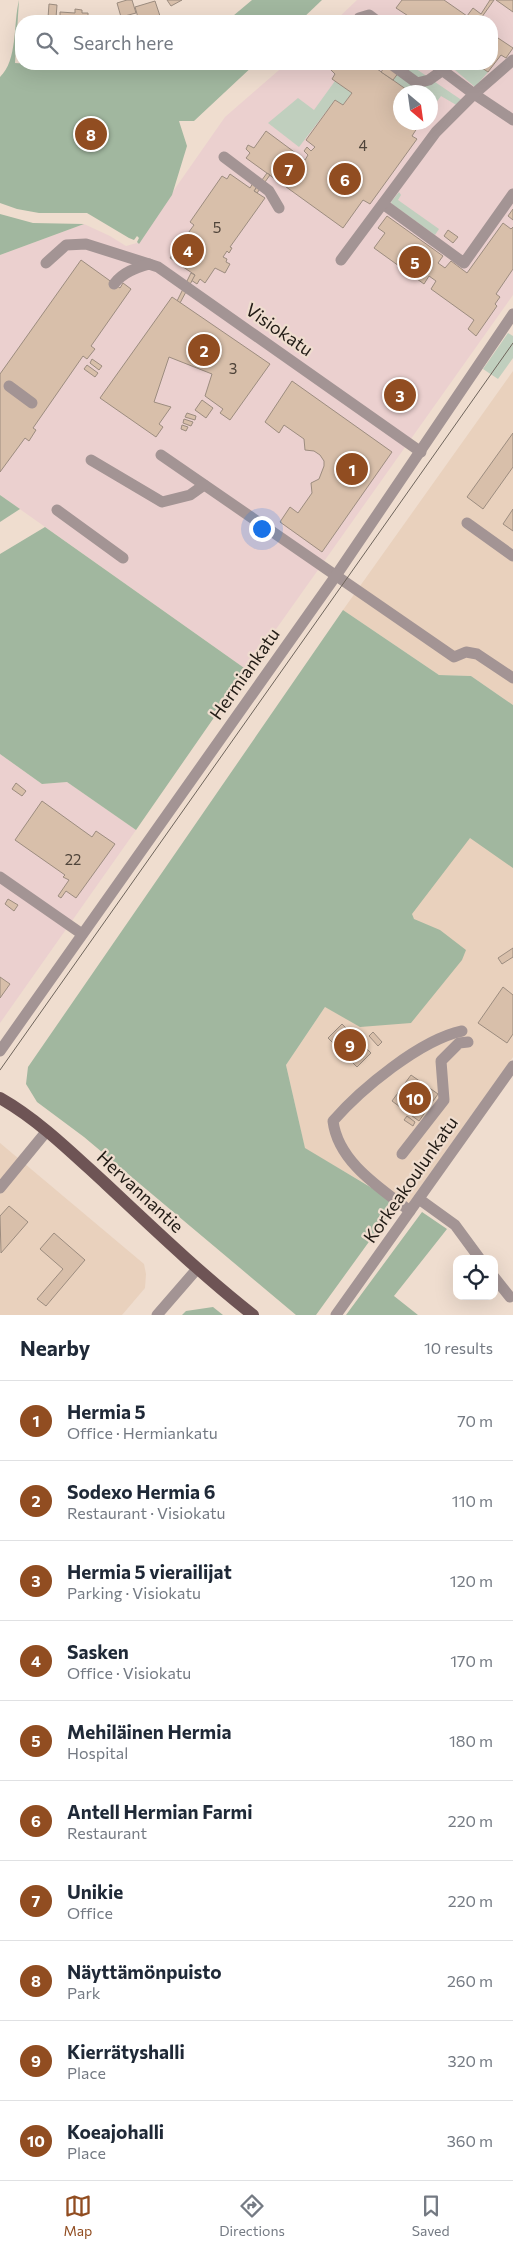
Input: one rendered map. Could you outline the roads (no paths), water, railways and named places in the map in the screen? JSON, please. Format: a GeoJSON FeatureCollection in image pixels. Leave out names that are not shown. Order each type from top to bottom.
{"type":"FeatureCollection","features":[{"type":"Feature","properties":{"kind":"main road","name":"Hervannantie"},"geometry":{"type":"LineString","coordinates":[[0,1098],[46,1132],[91,1170],[197,1269],[253,1315]]}},
{"type":"Feature","properties":{"kind":"street"},"geometry":{"type":"LineString","coordinates":[[341,260],[430,139],[474,94],[513,60]]}},
{"type":"Feature","properties":{"kind":"street"},"geometry":{"type":"LineString","coordinates":[[399,70],[417,83],[429,80],[437,70]]}},
{"type":"Feature","properties":{"kind":"street"},"geometry":{"type":"LineString","coordinates":[[443,70],[513,120]]}},
{"type":"Feature","properties":{"kind":"street"},"geometry":{"type":"LineString","coordinates":[[224,157],[269,190],[279,208]]}},
{"type":"Feature","properties":{"kind":"street"},"geometry":{"type":"LineString","coordinates":[[383,204],[464,262],[513,194]]}},
{"type":"Feature","properties":{"kind":"street"},"geometry":{"type":"LineString","coordinates":[[62,261],[75,244]]}},
{"type":"Feature","properties":{"kind":"street"},"geometry":{"type":"LineString","coordinates":[[46,263],[66,245],[75,244]]}},
{"type":"Feature","properties":{"kind":"street","name":"Visiokatu"},"geometry":{"type":"LineString","coordinates":[[75,244],[86,244],[158,267],[421,452]]}},
{"type":"Feature","properties":{"kind":"street"},"geometry":{"type":"LineString","coordinates":[[114,284],[127,272],[149,264]]}},
{"type":"Feature","properties":{"kind":"street","name":"Hermiankatu"},"geometry":{"type":"LineString","coordinates":[[0,1051],[335,577],[513,314]]}},
{"type":"Feature","properties":{"kind":"street"},"geometry":{"type":"LineString","coordinates":[[8,386],[32,403]]}},
{"type":"Feature","properties":{"kind":"street"},"geometry":{"type":"LineString","coordinates":[[161,455],[335,577],[454,657],[466,652],[477,654],[513,678]]}},
{"type":"Feature","properties":{"kind":"street"},"geometry":{"type":"LineString","coordinates":[[91,460],[162,502],[190,495],[204,485]]}},
{"type":"Feature","properties":{"kind":"street"},"geometry":{"type":"LineString","coordinates":[[57,510],[124,558]]}},
{"type":"Feature","properties":{"kind":"street"},"geometry":{"type":"LineString","coordinates":[[468,523],[513,556]]}},
{"type":"Feature","properties":{"kind":"street"},"geometry":{"type":"LineString","coordinates":[[0,877],[82,934]]}},
{"type":"Feature","properties":{"kind":"street"},"geometry":{"type":"LineString","coordinates":[[410,1211],[367,1179],[346,1155],[334,1135],[333,1121],[347,1104],[394,1065],[448,1034],[462,1031]]}},
{"type":"Feature","properties":{"kind":"street"},"geometry":{"type":"LineString","coordinates":[[402,1154],[444,1100],[441,1062],[458,1043],[468,1042]]}},
{"type":"Feature","properties":{"kind":"street","name":"Korkeakoulunkatu"},"geometry":{"type":"LineString","coordinates":[[336,1315],[513,1066]]}},
{"type":"Feature","properties":{"kind":"street"},"geometry":{"type":"LineString","coordinates":[[0,1188],[46,1132]]}},
{"type":"Feature","properties":{"kind":"street"},"geometry":{"type":"LineString","coordinates":[[419,1199],[455,1225],[477,1255]]}},
{"type":"Feature","properties":{"kind":"street"},"geometry":{"type":"LineString","coordinates":[[157,1315],[197,1269]]}},
{"type":"Feature","properties":{"kind":"street"},"geometry":{"type":"LineString","coordinates":[[498,1282],[510,1297]]}},
{"type":"Feature","properties":{"kind":"tram line"},"geometry":{"type":"LineString","coordinates":[[0,1070],[513,343]]}},
{"type":"Feature","properties":{"kind":"place","name":"Näyttämönpuisto"},"geometry":{"type":"Point","coordinates":[91,134]}},
{"type":"Feature","properties":{"kind":"place","name":"Unikie"},"geometry":{"type":"Point","coordinates":[289,169]}},
{"type":"Feature","properties":{"kind":"place","name":"Antell Hermian Farmi"},"geometry":{"type":"Point","coordinates":[345,179]}},
{"type":"Feature","properties":{"kind":"place","name":"Sasken"},"geometry":{"type":"Point","coordinates":[188,250]}},
{"type":"Feature","properties":{"kind":"place","name":"Mehiläinen Hermia"},"geometry":{"type":"Point","coordinates":[415,262]}},
{"type":"Feature","properties":{"kind":"place","name":"Sodexo Hermia 6"},"geometry":{"type":"Point","coordinates":[204,350]}},
{"type":"Feature","properties":{"kind":"place","name":"Hermia 5 vierailijat"},"geometry":{"type":"Point","coordinates":[400,395]}},
{"type":"Feature","properties":{"kind":"place","name":"Hermia 5"},"geometry":{"type":"Point","coordinates":[352,469]}},
{"type":"Feature","properties":{"kind":"place","name":"Kierrätyshalli"},"geometry":{"type":"Point","coordinates":[350,1045]}},
{"type":"Feature","properties":{"kind":"place","name":"Koeajohalli"},"geometry":{"type":"Point","coordinates":[415,1098]}}]}
